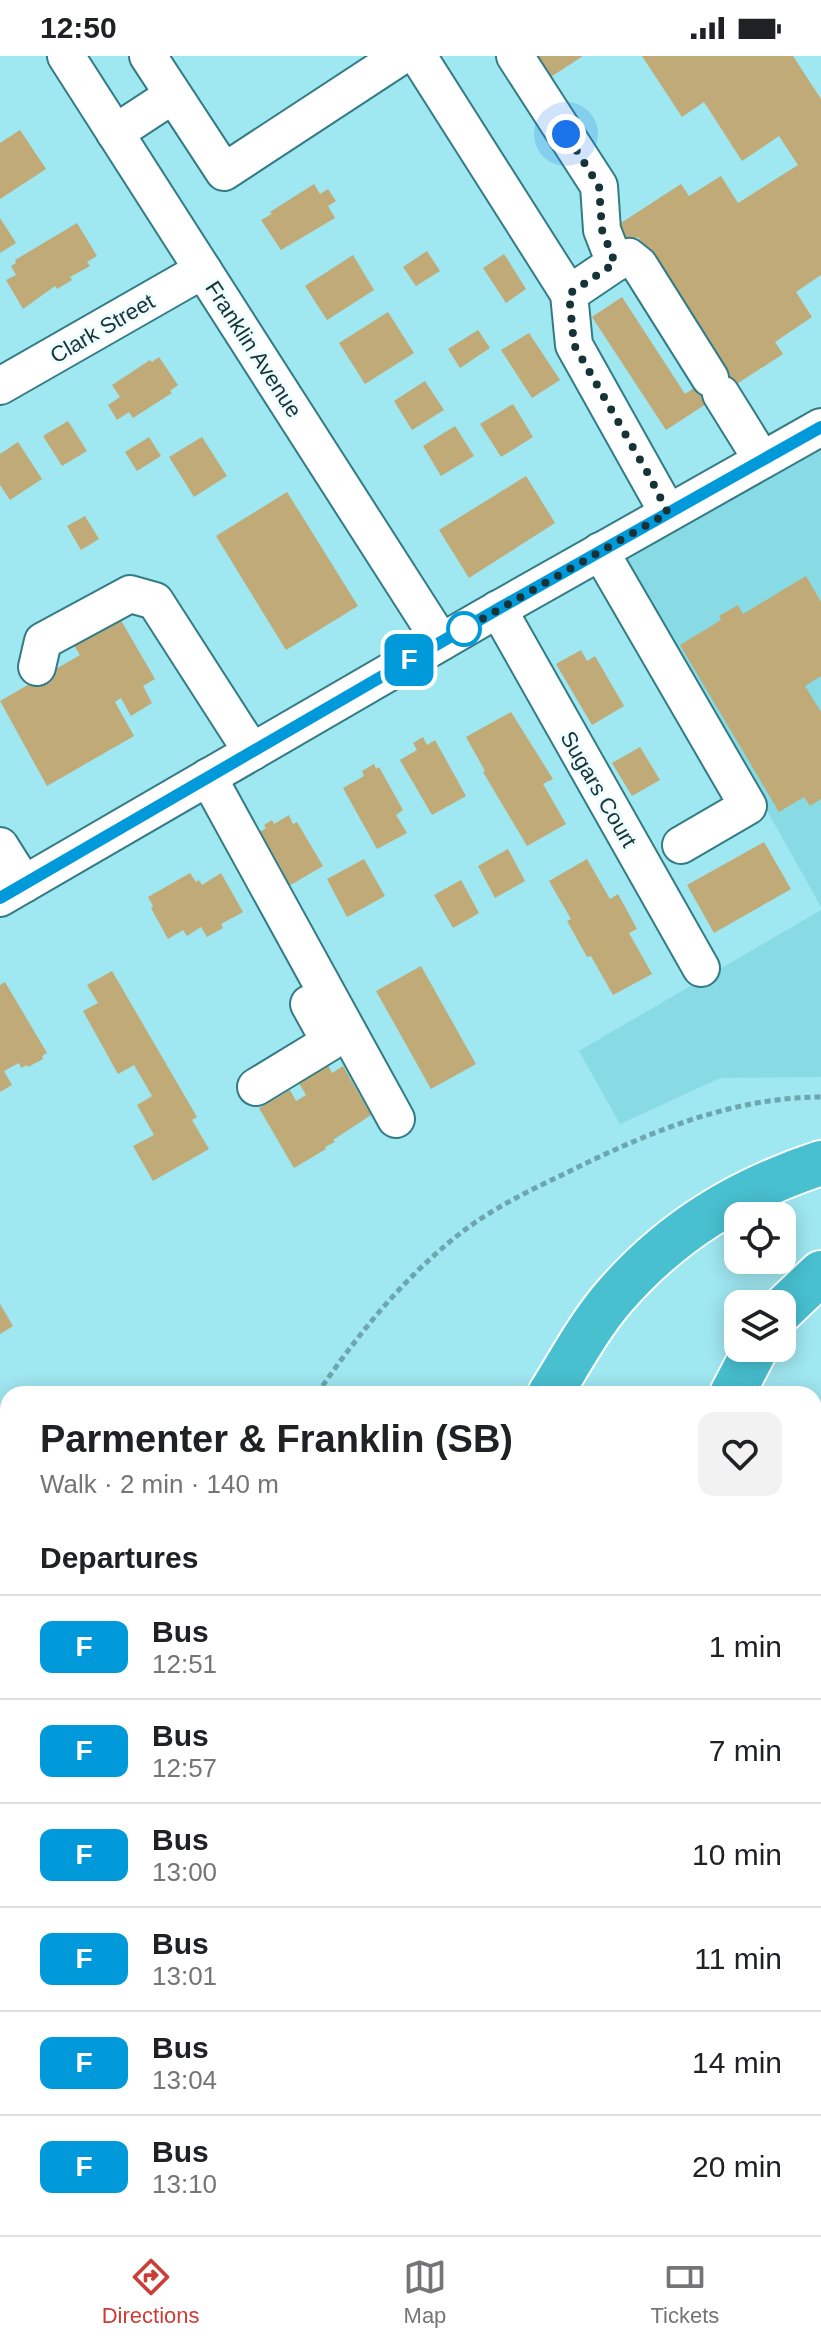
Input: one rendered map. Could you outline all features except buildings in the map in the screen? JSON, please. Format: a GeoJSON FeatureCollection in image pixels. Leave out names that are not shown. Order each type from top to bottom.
{"type":"FeatureCollection","features":[{"type":"Feature","properties":{"kind":"highway"},"geometry":{"type":"LineString","coordinates":[[555,1386],[613,1298],[660,1251],[740,1194],[821,1163]]}},
{"type":"Feature","properties":{"kind":"highway"},"geometry":{"type":"LineString","coordinates":[[796,1297],[821,1273]]}},
{"type":"Feature","properties":{"kind":"highway"},"geometry":{"type":"LineString","coordinates":[[736,1386],[749,1362]]}},
{"type":"Feature","properties":{"kind":"street"},"geometry":{"type":"LineString","coordinates":[[148,56],[224,172],[401,56]]}},
{"type":"Feature","properties":{"kind":"street"},"geometry":{"type":"LineString","coordinates":[[418,56],[569,294],[574,345],[668,513]]}},
{"type":"Feature","properties":{"kind":"street"},"geometry":{"type":"LineString","coordinates":[[515,56],[599,186],[602,230],[615,263]]}},
{"type":"Feature","properties":{"kind":"street","name":"Franklin Avenue"},"geometry":{"type":"LineString","coordinates":[[70,57],[115,133],[441,642]]}},
{"type":"Feature","properties":{"kind":"street"},"geometry":{"type":"LineString","coordinates":[[115,133],[173,95]]}},
{"type":"Feature","properties":{"kind":"street"},"geometry":{"type":"LineString","coordinates":[[569,294],[629,257],[639,265],[762,460]]}},
{"type":"Feature","properties":{"kind":"street","name":"Clark Street"},"geometry":{"type":"LineString","coordinates":[[0,386],[203,270]]}},
{"type":"Feature","properties":{"kind":"street"},"geometry":{"type":"LineString","coordinates":[[0,846],[12,891],[498,609],[821,427]]}},
{"type":"Feature","properties":{"kind":"street"},"geometry":{"type":"LineString","coordinates":[[600,551],[748,806],[681,845]]}},
{"type":"Feature","properties":{"kind":"street"},"geometry":{"type":"LineString","coordinates":[[37,667],[43,641],[130,594],[155,601],[252,752]]}},
{"type":"Feature","properties":{"kind":"street","name":"Sugars Court"},"geometry":{"type":"LineString","coordinates":[[498,609],[701,968]]}},
{"type":"Feature","properties":{"kind":"street"},"geometry":{"type":"LineString","coordinates":[[198,783],[330,1042],[256,1087]]}},
{"type":"Feature","properties":{"kind":"street"},"geometry":{"type":"LineString","coordinates":[[198,783],[396,1119]]}},
{"type":"Feature","properties":{"kind":"path"},"geometry":{"type":"LineString","coordinates":[[322,1386],[351,1344],[412,1275],[464,1231],[522,1194],[624,1144],[707,1115],[756,1104],[821,1097]]}},
{"type":"Feature","properties":{"kind":"shaded area"},"geometry":{"type":"Polygon","coordinates":[[[821,427],[821,907],[617,542],[821,427]]]}},
{"type":"Feature","properties":{"kind":"shaded area"},"geometry":{"type":"Polygon","coordinates":[[[821,910],[821,1077],[720,1078],[620,1124],[579,1051],[821,910]]]}},
{"type":"Feature","properties":{"kind":"bus line","name":"F"},"geometry":{"type":"LineString","coordinates":[[0,898],[498,609],[821,427]]}},
{"type":"Feature","properties":{"kind":"route"},"geometry":{"type":"LineString","coordinates":[[464,629],[461,631],[668,513],[574,345],[569,294],[615,263],[602,230],[599,186],[566,134]]}}]}
